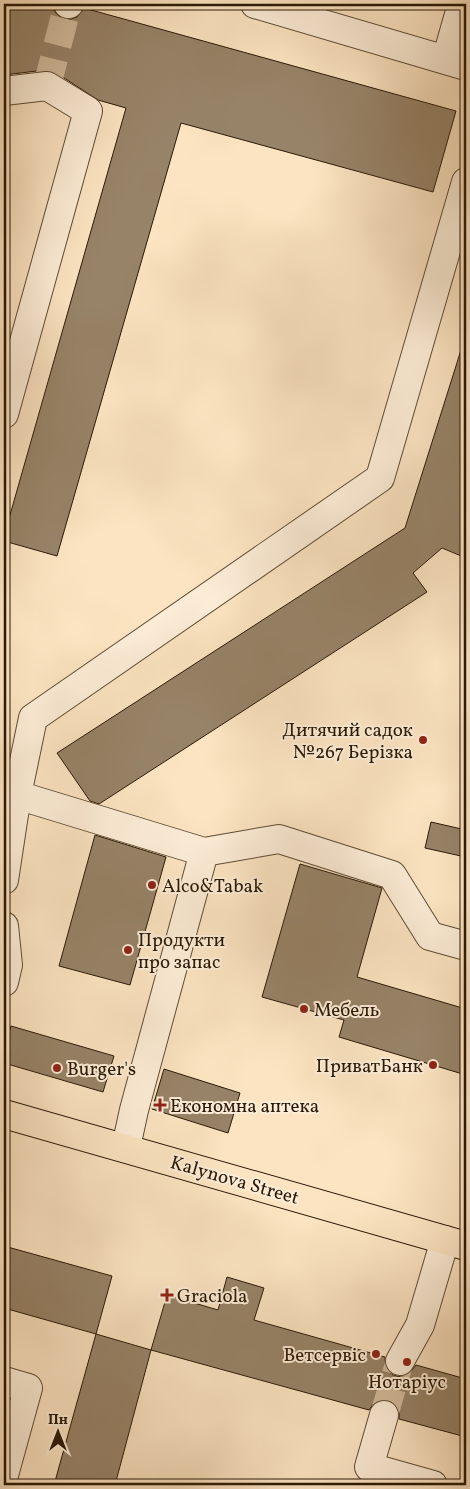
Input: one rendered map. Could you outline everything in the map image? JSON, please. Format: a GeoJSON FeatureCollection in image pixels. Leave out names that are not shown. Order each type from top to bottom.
{"type":"FeatureCollection","features":[{"type":"Feature","properties":{"kind":"main road","name":"Kalynova Street"},"geometry":{"type":"LineString","coordinates":[[4,1114],[456,1243]]}},
{"type":"Feature","properties":{"kind":"lane"},"geometry":{"type":"LineString","coordinates":[[255,4],[456,63],[462,4]]}},
{"type":"Feature","properties":{"kind":"lane"},"geometry":{"type":"LineString","coordinates":[[4,90],[47,86],[88,111],[4,414]]}},
{"type":"Feature","properties":{"kind":"lane"},"geometry":{"type":"LineString","coordinates":[[4,880],[8,820],[17,795],[33,718],[380,478],[466,182]]}},
{"type":"Feature","properties":{"kind":"lane"},"geometry":{"type":"LineString","coordinates":[[4,767],[17,795],[204,852],[279,839],[392,876],[430,936],[466,946]]}},
{"type":"Feature","properties":{"kind":"lane"},"geometry":{"type":"LineString","coordinates":[[126,1148],[134,1110],[204,852]]}},
{"type":"Feature","properties":{"kind":"lane"},"geometry":{"type":"LineString","coordinates":[[4,926],[8,965],[4,982]]}},
{"type":"Feature","properties":{"kind":"lane"},"geometry":{"type":"LineString","coordinates":[[400,1361],[420,1325],[456,1243]]}},
{"type":"Feature","properties":{"kind":"lane"},"geometry":{"type":"LineString","coordinates":[[4,1381],[28,1388],[4,1475]]}},
{"type":"Feature","properties":{"kind":"lane"},"geometry":{"type":"LineString","coordinates":[[384,1415],[369,1467],[433,1485]]}},
{"type":"Feature","properties":{"kind":"building"},"geometry":{"type":"Polygon","coordinates":[[[4,4],[52,4],[55,12],[61,18],[68,20],[77,17],[84,8],[456,111],[433,192],[181,123],[57,556],[4,541],[4,536],[126,108],[98,100],[55,72],[45,70],[4,75],[4,4]]]}},
{"type":"Feature","properties":{"kind":"building"},"geometry":{"type":"Polygon","coordinates":[[[461,350],[466,351],[466,558],[442,548],[413,573],[427,592],[99,804],[90,801],[57,753],[405,528],[461,350]]]}},
{"type":"Feature","properties":{"kind":"building"},"geometry":{"type":"Polygon","coordinates":[[[431,822],[466,830],[461,856],[425,848],[431,822]]]}},
{"type":"Feature","properties":{"kind":"building"},"geometry":{"type":"Polygon","coordinates":[[[95,835],[166,857],[130,985],[59,966],[95,835]]]}},
{"type":"Feature","properties":{"kind":"building"},"geometry":{"type":"Polygon","coordinates":[[[300,864],[382,888],[357,977],[466,1009],[466,1075],[339,1037],[344,1020],[262,997],[300,864]]]}},
{"type":"Feature","properties":{"kind":"building"},"geometry":{"type":"Polygon","coordinates":[[[11,1026],[114,1056],[103,1092],[4,1063],[4,1050],[11,1026]]]}},
{"type":"Feature","properties":{"kind":"building"},"geometry":{"type":"Polygon","coordinates":[[[164,1069],[240,1093],[228,1133],[152,1109],[164,1069]]]}},
{"type":"Feature","properties":{"kind":"building"},"geometry":{"type":"Polygon","coordinates":[[[4,1246],[112,1276],[96,1334],[4,1308],[4,1246]]]}},
{"type":"Feature","properties":{"kind":"building"},"geometry":{"type":"Polygon","coordinates":[[[227,1277],[264,1288],[254,1320],[385,1357],[386,1369],[393,1375],[401,1377],[408,1375],[416,1365],[466,1379],[466,1437],[399,1419],[396,1405],[388,1400],[374,1403],[369,1410],[151,1350],[167,1295],[218,1310],[227,1277]]]}},
{"type":"Feature","properties":{"kind":"building"},"geometry":{"type":"Polygon","coordinates":[[[96,1334],[151,1350],[115,1485],[54,1485],[96,1334]]]}},
{"type":"Feature","properties":{"kind":"tunnel"},"geometry":{"type":"LineString","coordinates":[[47,86],[68,4]]}},
{"type":"Feature","properties":{"kind":"tunnel"},"geometry":{"type":"LineString","coordinates":[[384,1415],[400,1361]]}},
{"type":"Feature","properties":{"kind":"place","name":"Дитячий садок №267 Берізка"},"geometry":{"type":"Point","coordinates":[423,740]}},
{"type":"Feature","properties":{"kind":"place","name":"Alco&Tabak"},"geometry":{"type":"Point","coordinates":[152,885]}},
{"type":"Feature","properties":{"kind":"place","name":"Продукти про запас"},"geometry":{"type":"Point","coordinates":[128,950]}},
{"type":"Feature","properties":{"kind":"place","name":"Мебель"},"geometry":{"type":"Point","coordinates":[304,1009]}},
{"type":"Feature","properties":{"kind":"place","name":"ПриватБанк"},"geometry":{"type":"Point","coordinates":[433,1065]}},
{"type":"Feature","properties":{"kind":"place","name":"Burger's"},"geometry":{"type":"Point","coordinates":[57,1068]}},
{"type":"Feature","properties":{"kind":"place","name":"Економна аптека"},"geometry":{"type":"Point","coordinates":[160,1105]}},
{"type":"Feature","properties":{"kind":"place","name":"Graciola"},"geometry":{"type":"Point","coordinates":[167,1295]}},
{"type":"Feature","properties":{"kind":"place","name":"Ветсервіс"},"geometry":{"type":"Point","coordinates":[376,1354]}},
{"type":"Feature","properties":{"kind":"place","name":"Нотаріус"},"geometry":{"type":"Point","coordinates":[407,1362]}}]}
